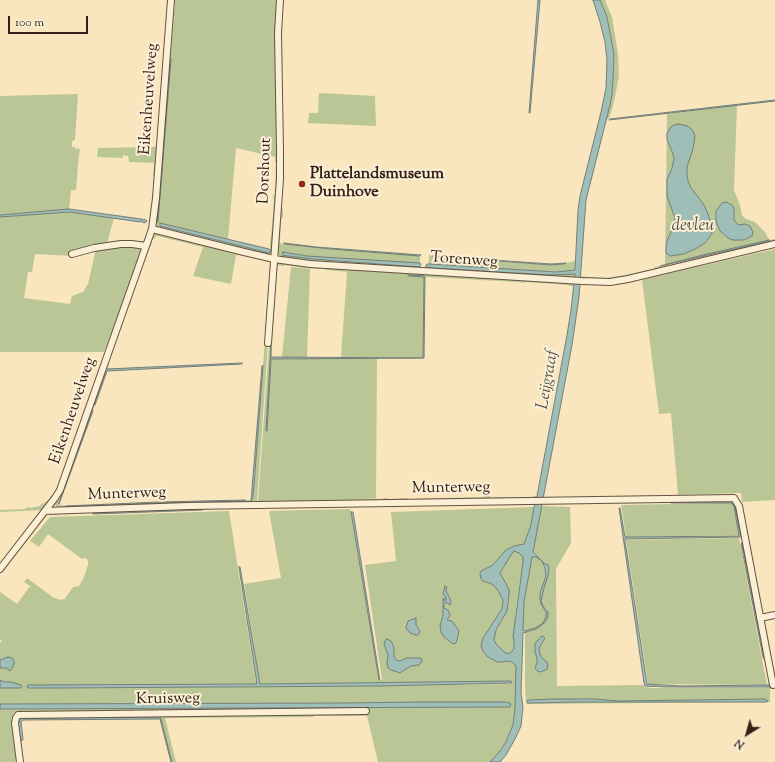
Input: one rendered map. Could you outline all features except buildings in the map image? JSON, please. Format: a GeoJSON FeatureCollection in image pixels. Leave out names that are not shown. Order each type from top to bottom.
{"type":"FeatureCollection","features":[{"type":"Feature","properties":{"kind":"street","name":"Eikenheuvelweg"},"geometry":{"type":"LineString","coordinates":[[0,569],[60,490],[152,230],[156,198],[171,0]]}},
{"type":"Feature","properties":{"kind":"street","name":"Dorshout"},"geometry":{"type":"LineString","coordinates":[[268,343],[280,179],[278,32],[280,0]]}},
{"type":"Feature","properties":{"kind":"street","name":"Torenweg"},"geometry":{"type":"LineString","coordinates":[[152,230],[244,252],[310,264],[582,282],[610,282],[628,279],[775,244]]}},
{"type":"Feature","properties":{"kind":"street"},"geometry":{"type":"LineString","coordinates":[[72,254],[94,248],[121,244],[146,246]]}},
{"type":"Feature","properties":{"kind":"street","name":"Munterweg"},"geometry":{"type":"LineString","coordinates":[[45,511],[196,506],[734,498],[739,506],[773,684]]}},
{"type":"Feature","properties":{"kind":"street"},"geometry":{"type":"LineString","coordinates":[[760,618],[775,615]]}},
{"type":"Feature","properties":{"kind":"street","name":"Kruisweg"},"geometry":{"type":"LineString","coordinates":[[20,762],[15,723],[18,715],[366,711]]}},
{"type":"Feature","properties":{"kind":"green space"},"geometry":{"type":"Polygon","coordinates":[[[174,0],[171,54],[175,0],[278,0],[278,178],[276,191],[274,191],[275,157],[236,148],[228,239],[161,223],[159,225],[160,227],[270,253],[274,201],[273,195],[277,197],[273,252],[269,255],[157,228],[155,224],[174,0]],[[170,59],[157,222],[158,222],[170,59]]]}},
{"type":"Feature","properties":{"kind":"green space"},"geometry":{"type":"Polygon","coordinates":[[[600,0],[605,0],[612,17],[618,54],[619,76],[609,119],[606,119],[612,94],[614,54],[607,17],[600,0]]]}},
{"type":"Feature","properties":{"kind":"green space"},"geometry":{"type":"Polygon","coordinates":[[[319,93],[375,96],[376,126],[308,123],[309,113],[318,113],[319,93]]]}},
{"type":"Feature","properties":{"kind":"green space"},"geometry":{"type":"Polygon","coordinates":[[[78,94],[75,140],[72,141],[72,147],[75,147],[75,149],[79,148],[80,152],[76,190],[71,190],[69,209],[0,215],[0,96],[78,94]]]}},
{"type":"Feature","properties":{"kind":"green space"},"geometry":{"type":"Polygon","coordinates":[[[737,105],[734,190],[742,215],[746,219],[755,222],[765,232],[769,240],[665,265],[667,114],[737,105]],[[671,127],[667,133],[667,139],[674,159],[667,180],[671,207],[675,218],[666,247],[670,256],[684,254],[697,248],[705,243],[712,233],[712,227],[704,205],[691,188],[688,181],[687,167],[693,149],[671,127]],[[734,208],[716,211],[716,220],[721,232],[726,237],[739,225],[737,225],[734,220],[734,208]]]}},
{"type":"Feature","properties":{"kind":"green space"},"geometry":{"type":"Polygon","coordinates":[[[158,146],[155,176],[153,176],[154,163],[129,162],[128,156],[123,155],[123,158],[97,157],[98,148],[158,146]]]}},
{"type":"Feature","properties":{"kind":"green space"},"geometry":{"type":"Polygon","coordinates":[[[280,209],[283,209],[283,218],[281,219],[281,244],[420,255],[420,264],[307,256],[284,252],[282,255],[313,259],[417,267],[421,264],[421,267],[420,269],[306,262],[281,258],[277,252],[280,209]]]}},
{"type":"Feature","properties":{"kind":"green space"},"geometry":{"type":"Polygon","coordinates":[[[70,212],[114,218],[107,243],[123,240],[123,242],[90,248],[72,253],[72,256],[35,254],[32,272],[28,272],[24,298],[70,304],[72,296],[83,292],[88,284],[96,249],[122,245],[139,246],[143,249],[99,375],[96,375],[112,332],[104,352],[0,352],[0,217],[70,212]]]}},
{"type":"Feature","properties":{"kind":"green space"},"geometry":{"type":"Polygon","coordinates":[[[155,234],[237,252],[238,256],[237,255],[213,250],[236,255],[231,284],[193,276],[203,247],[157,236],[151,241],[151,246],[130,301],[130,305],[128,306],[108,363],[109,364],[93,405],[95,405],[59,503],[60,505],[66,507],[253,500],[265,339],[267,339],[268,343],[257,501],[57,508],[55,504],[56,501],[151,238],[155,234]]]}},
{"type":"Feature","properties":{"kind":"green space"},"geometry":{"type":"Polygon","coordinates":[[[775,239],[775,243],[610,280],[580,280],[581,276],[606,278],[625,275],[770,241],[769,240],[775,239]]]}},
{"type":"Feature","properties":{"kind":"green space"},"geometry":{"type":"Polygon","coordinates":[[[775,249],[775,500],[742,502],[741,493],[678,495],[671,413],[659,414],[642,280],[775,249]]]}},
{"type":"Feature","properties":{"kind":"green space"},"geometry":{"type":"Polygon","coordinates":[[[429,255],[433,257],[551,265],[575,261],[575,270],[556,272],[429,264],[429,255]]]}},
{"type":"Feature","properties":{"kind":"green space"},"geometry":{"type":"Polygon","coordinates":[[[275,262],[574,282],[573,286],[569,286],[409,275],[424,277],[423,358],[341,357],[347,272],[349,272],[277,265],[271,359],[377,358],[376,498],[360,498],[408,499],[484,496],[537,496],[536,499],[258,502],[275,262]]]}},
{"type":"Feature","properties":{"kind":"green space"},"geometry":{"type":"Polygon","coordinates":[[[426,265],[427,267],[431,268],[550,275],[574,273],[574,279],[425,268],[426,265]]]}},
{"type":"Feature","properties":{"kind":"green space"},"geometry":{"type":"Polygon","coordinates":[[[291,267],[310,269],[307,357],[282,357],[291,267]]]}},
{"type":"Feature","properties":{"kind":"green space"},"geometry":{"type":"Polygon","coordinates":[[[68,455],[70,455],[58,491],[43,510],[0,512],[0,510],[25,509],[27,508],[26,507],[41,506],[40,505],[49,500],[59,484],[68,455]]]}},
{"type":"Feature","properties":{"kind":"green space"},"geometry":{"type":"Polygon","coordinates":[[[730,503],[734,507],[739,535],[626,537],[621,505],[730,503]]]}},
{"type":"Feature","properties":{"kind":"green space"},"geometry":{"type":"Polygon","coordinates":[[[541,506],[570,507],[571,543],[556,569],[557,686],[643,685],[645,687],[653,688],[770,688],[770,702],[526,704],[525,632],[531,631],[542,625],[544,622],[528,631],[523,630],[524,602],[532,557],[536,557],[542,561],[533,552],[541,506]],[[543,563],[546,576],[540,593],[540,599],[541,604],[546,612],[546,619],[548,616],[547,609],[543,606],[541,601],[548,576],[548,565],[543,563]],[[542,636],[539,648],[545,638],[542,636]],[[539,648],[535,668],[536,671],[541,672],[546,661],[540,654],[539,648]],[[595,699],[528,703],[767,702],[765,699],[618,701],[595,699]]]}},
{"type":"Feature","properties":{"kind":"green space"},"geometry":{"type":"Polygon","coordinates":[[[534,507],[531,525],[524,544],[514,546],[506,550],[493,565],[480,573],[483,581],[492,584],[497,589],[503,600],[502,609],[483,638],[488,657],[497,662],[512,662],[516,666],[513,725],[506,742],[490,762],[378,762],[367,716],[165,718],[176,762],[172,762],[160,717],[21,719],[21,717],[365,710],[13,713],[19,762],[15,747],[16,762],[0,762],[0,709],[509,707],[510,706],[423,702],[0,704],[0,688],[22,688],[21,685],[0,680],[0,668],[6,668],[14,664],[14,661],[12,658],[3,658],[0,660],[0,643],[2,641],[0,640],[0,592],[17,604],[30,586],[24,582],[27,578],[54,598],[64,600],[73,587],[79,586],[88,565],[87,559],[82,559],[48,534],[39,547],[30,541],[50,517],[229,511],[256,683],[260,683],[244,584],[281,578],[269,511],[350,509],[379,682],[382,680],[365,565],[396,561],[391,512],[534,507]],[[447,587],[443,593],[446,600],[445,601],[443,598],[443,615],[440,626],[444,637],[448,641],[456,643],[459,631],[453,622],[447,620],[450,615],[448,610],[444,608],[446,602],[448,603],[451,601],[446,591],[447,587]],[[384,644],[388,655],[387,658],[395,672],[400,673],[420,658],[408,658],[400,661],[394,656],[394,649],[384,644]],[[511,681],[28,685],[27,687],[380,686],[511,684],[512,682],[511,681]]]}},
{"type":"Feature","properties":{"kind":"green space"},"geometry":{"type":"Polygon","coordinates":[[[739,538],[767,685],[648,684],[626,540],[739,538]]]}},
{"type":"Feature","properties":{"kind":"green space"},"geometry":{"type":"Polygon","coordinates":[[[514,551],[523,557],[523,562],[516,608],[514,649],[509,654],[504,652],[494,641],[496,630],[508,607],[500,573],[514,551]]]}},
{"type":"Feature","properties":{"kind":"water"},"geometry":{"type":"Polygon","coordinates":[[[538,0],[540,0],[529,113],[538,0]]]}},
{"type":"Feature","properties":{"kind":"water"},"geometry":{"type":"Polygon","coordinates":[[[593,0],[600,0],[607,17],[614,54],[612,94],[586,200],[579,297],[572,345],[533,552],[549,567],[541,601],[548,612],[548,616],[542,625],[536,629],[523,633],[521,693],[523,707],[521,726],[506,755],[500,762],[490,762],[506,742],[513,725],[516,666],[512,662],[497,662],[488,657],[481,646],[483,638],[502,609],[503,600],[497,589],[492,584],[481,579],[480,573],[493,565],[506,550],[514,546],[524,544],[531,525],[567,335],[575,274],[550,275],[431,268],[426,266],[429,264],[556,272],[575,270],[580,196],[606,88],[607,60],[605,42],[593,0]],[[514,551],[500,573],[509,589],[509,594],[507,611],[496,630],[494,640],[504,652],[509,654],[514,649],[513,637],[523,562],[523,557],[514,551]],[[532,557],[524,602],[523,630],[525,631],[535,628],[543,623],[546,617],[546,612],[540,599],[540,593],[546,576],[542,561],[536,557],[532,557]]]}},
{"type":"Feature","properties":{"kind":"water"},"geometry":{"type":"Polygon","coordinates":[[[171,59],[158,222],[157,222],[160,195],[171,59]]]}},
{"type":"Feature","properties":{"kind":"water"},"geometry":{"type":"Polygon","coordinates":[[[775,101],[609,120],[610,119],[775,101]]]}},
{"type":"Feature","properties":{"kind":"water","name":"devleu"},"geometry":{"type":"Polygon","coordinates":[[[679,124],[690,128],[695,136],[693,149],[687,167],[688,181],[691,188],[704,205],[712,227],[712,233],[705,243],[697,248],[684,254],[670,256],[666,253],[666,247],[675,218],[667,196],[667,180],[674,159],[667,139],[667,133],[671,127],[679,124]]]}},
{"type":"Feature","properties":{"kind":"water"},"geometry":{"type":"Polygon","coordinates":[[[726,202],[734,208],[734,220],[737,224],[745,224],[750,226],[753,232],[752,236],[744,240],[733,240],[721,232],[716,220],[716,211],[722,203],[726,202]]]}},
{"type":"Feature","properties":{"kind":"water"},"geometry":{"type":"Polygon","coordinates":[[[69,209],[142,219],[147,221],[145,223],[142,221],[140,222],[70,212],[0,217],[0,215],[69,209]]]}},
{"type":"Feature","properties":{"kind":"water"},"geometry":{"type":"Polygon","coordinates":[[[160,223],[269,249],[271,251],[269,253],[160,226],[160,223]]]}},
{"type":"Feature","properties":{"kind":"water"},"geometry":{"type":"Polygon","coordinates":[[[770,241],[660,266],[703,255],[770,241]]]}},
{"type":"Feature","properties":{"kind":"water"},"geometry":{"type":"Polygon","coordinates":[[[284,243],[316,247],[421,255],[331,249],[284,243]]]}},
{"type":"Feature","properties":{"kind":"water"},"geometry":{"type":"Polygon","coordinates":[[[283,252],[307,256],[421,264],[418,267],[313,259],[282,255],[283,252]]]}},
{"type":"Feature","properties":{"kind":"water"},"geometry":{"type":"Polygon","coordinates":[[[433,256],[551,264],[566,263],[551,265],[433,256]]]}},
{"type":"Feature","properties":{"kind":"water"},"geometry":{"type":"Polygon","coordinates":[[[408,275],[425,277],[424,358],[271,359],[266,431],[271,345],[271,357],[423,358],[424,277],[408,275]]]}},
{"type":"Feature","properties":{"kind":"water"},"geometry":{"type":"Polygon","coordinates":[[[242,363],[107,371],[94,405],[106,369],[242,363]]]}},
{"type":"Feature","properties":{"kind":"water"},"geometry":{"type":"Polygon","coordinates":[[[262,366],[253,498],[251,501],[262,366]]]}},
{"type":"Feature","properties":{"kind":"water"},"geometry":{"type":"Polygon","coordinates":[[[92,410],[93,411],[59,504],[59,503],[92,410]]]}},
{"type":"Feature","properties":{"kind":"water"},"geometry":{"type":"Polygon","coordinates":[[[245,501],[65,507],[159,502],[245,501]]]}},
{"type":"Feature","properties":{"kind":"water"},"geometry":{"type":"Polygon","coordinates":[[[731,501],[735,507],[741,537],[625,539],[647,684],[681,686],[770,685],[770,687],[645,686],[619,508],[625,537],[739,536],[734,506],[731,503],[671,503],[731,501]]]}},
{"type":"Feature","properties":{"kind":"water"},"geometry":{"type":"Polygon","coordinates":[[[163,509],[203,510],[93,514],[93,513],[163,509]]]}},
{"type":"Feature","properties":{"kind":"water"},"geometry":{"type":"Polygon","coordinates":[[[351,512],[353,512],[380,681],[379,680],[351,512]]]}},
{"type":"Feature","properties":{"kind":"water"},"geometry":{"type":"Polygon","coordinates":[[[742,543],[765,658],[764,659],[741,544],[742,543]]]}},
{"type":"Feature","properties":{"kind":"water"},"geometry":{"type":"Polygon","coordinates":[[[239,567],[260,684],[511,681],[512,683],[380,686],[27,687],[28,685],[257,684],[239,567]]]}},
{"type":"Feature","properties":{"kind":"water"},"geometry":{"type":"Polygon","coordinates":[[[445,586],[447,587],[446,591],[451,601],[450,605],[446,602],[444,605],[444,608],[448,610],[450,615],[447,620],[452,621],[459,631],[456,643],[453,644],[444,637],[440,626],[443,615],[443,598],[445,601],[446,600],[446,597],[443,594],[445,586]]]}},
{"type":"Feature","properties":{"kind":"water"},"geometry":{"type":"Polygon","coordinates":[[[416,618],[416,625],[420,631],[418,635],[410,633],[406,628],[408,621],[416,618]]]}},
{"type":"Feature","properties":{"kind":"water"},"geometry":{"type":"Polygon","coordinates":[[[542,636],[545,638],[539,648],[540,654],[548,665],[547,669],[541,672],[537,671],[535,668],[537,657],[535,653],[535,644],[542,636]]]}},
{"type":"Feature","properties":{"kind":"water"},"geometry":{"type":"Polygon","coordinates":[[[387,639],[391,641],[393,645],[396,660],[400,661],[407,658],[420,658],[422,661],[419,665],[411,666],[400,673],[391,670],[388,668],[388,655],[384,644],[387,639]]]}},
{"type":"Feature","properties":{"kind":"water"},"geometry":{"type":"Polygon","coordinates":[[[8,657],[12,658],[14,661],[10,671],[6,668],[0,668],[0,660],[8,657]]]}},
{"type":"Feature","properties":{"kind":"water"},"geometry":{"type":"Polygon","coordinates":[[[0,680],[22,686],[21,688],[0,688],[0,680]]]}},
{"type":"Feature","properties":{"kind":"water"},"geometry":{"type":"Polygon","coordinates":[[[553,699],[595,699],[618,701],[765,699],[768,701],[528,703],[527,701],[553,699]]]}},
{"type":"Feature","properties":{"kind":"water"},"geometry":{"type":"Polygon","coordinates":[[[505,702],[511,704],[510,707],[0,709],[0,704],[505,702]]]}},
{"type":"Feature","properties":{"kind":"water"},"geometry":{"type":"Polygon","coordinates":[[[160,717],[172,762],[160,719],[23,720],[21,722],[22,741],[20,739],[18,725],[20,719],[22,718],[160,717]]]}},
{"type":"Feature","properties":{"kind":"place","name":"Plattelandsmuseum Duinhove"},"geometry":{"type":"Point","coordinates":[302,184]}},
{"type":"Feature","properties":{"kind":"water label","name":"Leijgraaf"},"geometry":{"type":"Point","coordinates":[549,380]}}]}
